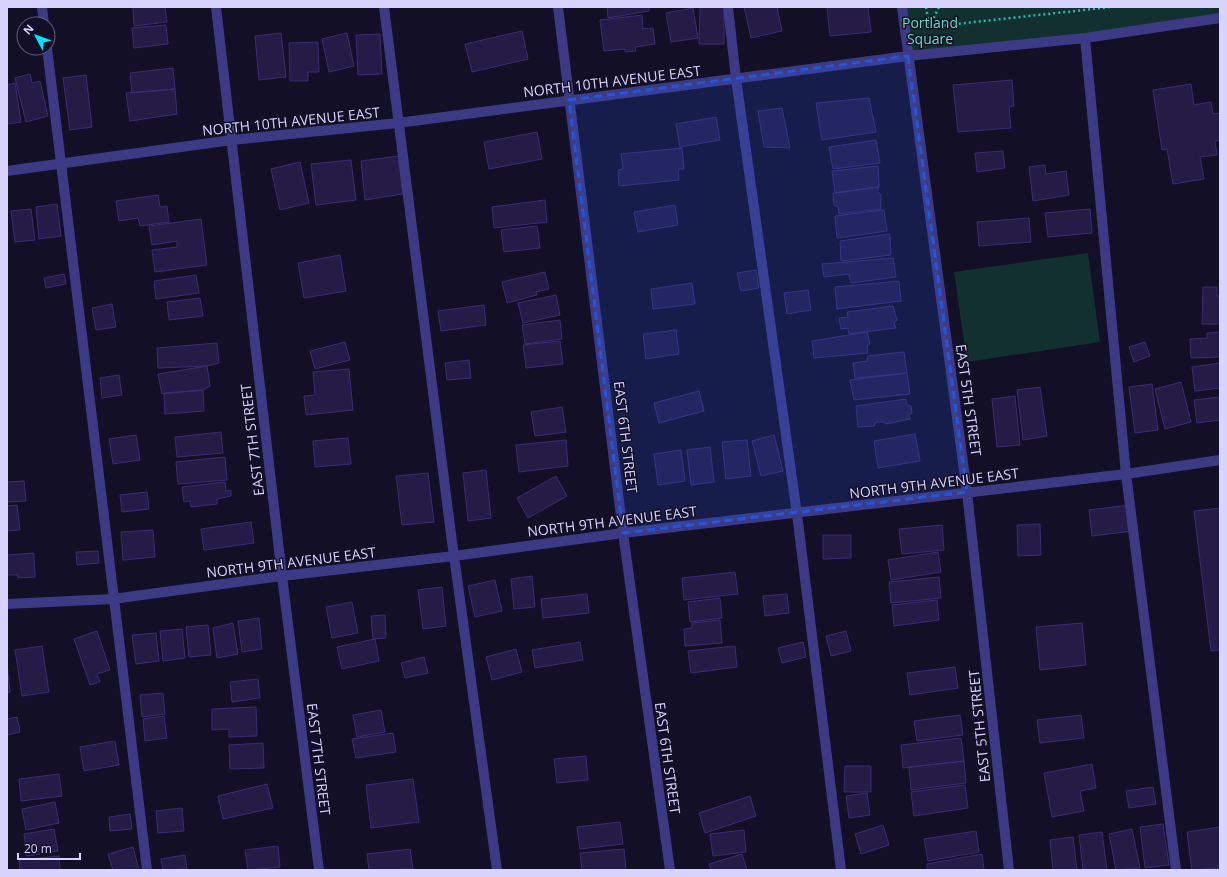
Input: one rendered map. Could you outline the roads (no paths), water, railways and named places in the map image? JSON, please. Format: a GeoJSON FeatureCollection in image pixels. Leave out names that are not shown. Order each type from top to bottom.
{"type":"FeatureCollection","features":[{"type":"Feature","properties":{"kind":"street","name":"EAST 7TH STREET"},"geometry":{"type":"LineString","coordinates":[[216,7],[282,576],[319,870]]}},
{"type":"Feature","properties":{"kind":"street"},"geometry":{"type":"LineString","coordinates":[[384,7],[454,556],[497,870]]}},
{"type":"Feature","properties":{"kind":"street","name":"EAST 6TH STREET"},"geometry":{"type":"LineString","coordinates":[[558,7],[623,533],[670,870]]}},
{"type":"Feature","properties":{"kind":"street"},"geometry":{"type":"LineString","coordinates":[[728,7],[736,79],[797,514],[841,870]]}},
{"type":"Feature","properties":{"kind":"street","name":"EAST 5TH STREET"},"geometry":{"type":"LineString","coordinates":[[902,7],[967,492],[1009,870]]}},
{"type":"Feature","properties":{"kind":"street","name":"NORTH 10TH AVENUE EAST"},"geometry":{"type":"LineString","coordinates":[[7,171],[232,140],[398,123],[908,56],[1085,38],[1220,18]]}},
{"type":"Feature","properties":{"kind":"street"},"geometry":{"type":"LineString","coordinates":[[1085,38],[1126,474],[1176,870]]}},
{"type":"Feature","properties":{"kind":"street"},"geometry":{"type":"LineString","coordinates":[[48,56],[147,870]]}},
{"type":"Feature","properties":{"kind":"street","name":"NORTH 9TH AVENUE EAST"},"geometry":{"type":"LineString","coordinates":[[7,604],[113,599],[623,533],[797,514],[967,492],[1126,474],[1220,460]]}},
{"type":"Feature","properties":{"kind":"park label","name":"Portland Square"},"geometry":{"type":"Point","coordinates":[930,30]}}]}
